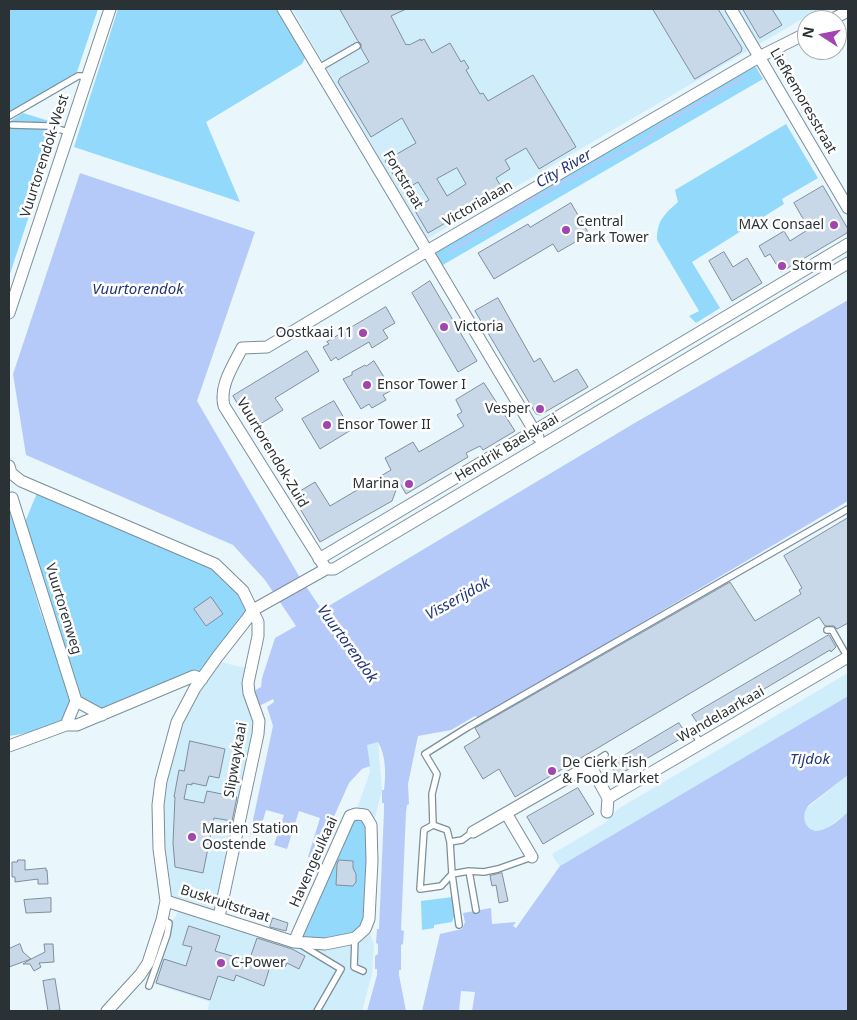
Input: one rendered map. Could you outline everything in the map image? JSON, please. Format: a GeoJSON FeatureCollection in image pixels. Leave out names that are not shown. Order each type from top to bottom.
{"type":"FeatureCollection","features":[{"type":"Feature","properties":{"kind":"street","name":"Vuurtorendok-West"},"geometry":{"type":"LineString","coordinates":[[9,314],[110,9]]}},
{"type":"Feature","properties":{"kind":"street","name":"Fortstraat"},"geometry":{"type":"LineString","coordinates":[[283,9],[542,445]]}},
{"type":"Feature","properties":{"kind":"street","name":"Liefkemoresstraat"},"geometry":{"type":"LineString","coordinates":[[731,9],[848,208]]}},
{"type":"Feature","properties":{"kind":"street","name":"Victorialaan"},"geometry":{"type":"LineString","coordinates":[[242,348],[267,347],[427,251],[760,57],[797,38]]}},
{"type":"Feature","properties":{"kind":"street","name":"Hendrik Baelskaai"},"geometry":{"type":"LineString","coordinates":[[320,559],[848,244]]}},
{"type":"Feature","properties":{"kind":"street","name":"Hendrik Baelskaai"},"geometry":{"type":"LineString","coordinates":[[202,679],[253,610],[326,570],[334,569],[848,263]]}},
{"type":"Feature","properties":{"kind":"street","name":"Vuurtorendok-Zuid"},"geometry":{"type":"LineString","coordinates":[[242,348],[224,385],[221,396],[224,406],[326,570]]}},
{"type":"Feature","properties":{"kind":"street"},"geometry":{"type":"LineString","coordinates":[[9,466],[11,473],[20,481],[215,564],[242,591],[253,610]]}},
{"type":"Feature","properties":{"kind":"street","name":"Vuurtorenweg"},"geometry":{"type":"LineString","coordinates":[[12,498],[76,702]]}},
{"type":"Feature","properties":{"kind":"street","name":"Slipwaykaai"},"geometry":{"type":"LineString","coordinates":[[219,917],[258,734],[259,721],[249,693],[248,683],[258,636],[258,622],[253,610]]}},
{"type":"Feature","properties":{"kind":"street","name":"Wandelaarkaai"},"geometry":{"type":"LineString","coordinates":[[608,798],[848,658]]}},
{"type":"Feature","properties":{"kind":"street"},"geometry":{"type":"LineString","coordinates":[[9,747],[66,724],[76,725],[194,676],[202,679]]}},
{"type":"Feature","properties":{"kind":"street","name":"Buskruitstraat"},"geometry":{"type":"LineString","coordinates":[[202,679],[177,722],[161,782],[158,805],[159,849],[166,901],[294,942]]}},
{"type":"Feature","properties":{"kind":"street"},"geometry":{"type":"LineString","coordinates":[[66,724],[76,702],[102,715]]}},
{"type":"Feature","properties":{"kind":"street"},"geometry":{"type":"LineString","coordinates":[[473,832],[590,765],[608,798],[607,812]]}},
{"type":"Feature","properties":{"kind":"street"},"geometry":{"type":"LineString","coordinates":[[506,813],[532,857]]}},
{"type":"Feature","properties":{"kind":"street","name":"Havengeulkaai"},"geometry":{"type":"LineString","coordinates":[[294,942],[350,816],[356,814],[365,815],[371,825],[372,861],[369,919],[365,929],[355,938]]}},
{"type":"Feature","properties":{"kind":"street"},"geometry":{"type":"LineString","coordinates":[[107,1011],[140,975],[148,963],[166,901]]}},
{"type":"Feature","properties":{"kind":"street"},"geometry":{"type":"LineString","coordinates":[[294,942],[325,944],[355,938]]}},
{"type":"Feature","properties":{"kind":"lane"},"geometry":{"type":"LineString","coordinates":[[319,68],[357,46]]}},
{"type":"Feature","properties":{"kind":"lane"},"geometry":{"type":"LineString","coordinates":[[9,116],[78,76],[88,76]]}},
{"type":"Feature","properties":{"kind":"lane"},"geometry":{"type":"LineString","coordinates":[[12,125],[50,126],[68,132]]}},
{"type":"Feature","properties":{"kind":"lane"},"geometry":{"type":"LineString","coordinates":[[433,825],[432,794],[437,774],[425,754],[848,509]]}},
{"type":"Feature","properties":{"kind":"lane"},"geometry":{"type":"LineString","coordinates":[[827,630],[832,630],[848,658]]}},
{"type":"Feature","properties":{"kind":"lane"},"geometry":{"type":"LineString","coordinates":[[693,732],[700,744]]}},
{"type":"Feature","properties":{"kind":"lane"},"geometry":{"type":"LineString","coordinates":[[590,765],[605,755]]}},
{"type":"Feature","properties":{"kind":"lane"},"geometry":{"type":"LineString","coordinates":[[459,925],[452,874],[450,842],[447,830],[433,825],[424,830],[420,889],[441,886],[452,874],[469,871],[484,872],[532,857]]}},
{"type":"Feature","properties":{"kind":"lane"},"geometry":{"type":"LineString","coordinates":[[450,842],[462,840],[473,832]]}},
{"type":"Feature","properties":{"kind":"lane"},"geometry":{"type":"LineString","coordinates":[[469,871],[476,910]]}},
{"type":"Feature","properties":{"kind":"lane"},"geometry":{"type":"LineString","coordinates":[[149,986],[167,935],[169,923],[162,920]]}},
{"type":"Feature","properties":{"kind":"lane"},"geometry":{"type":"LineString","coordinates":[[355,938],[354,967],[363,971]]}},
{"type":"Feature","properties":{"kind":"lane"},"geometry":{"type":"LineString","coordinates":[[294,942],[341,969],[317,1011]]}},
{"type":"Feature","properties":{"kind":"shaded area"},"geometry":{"type":"Polygon","coordinates":[[[9,9],[98,9],[77,72],[9,113],[9,9]]]}},
{"type":"Feature","properties":{"kind":"shaded area"},"geometry":{"type":"Polygon","coordinates":[[[118,9],[276,9],[303,52],[305,58],[302,64],[206,122],[240,202],[74,147],[118,9]]]}},
{"type":"Feature","properties":{"kind":"shaded area"},"geometry":{"type":"Polygon","coordinates":[[[292,9],[819,9],[797,10],[797,22],[427,239],[292,9]]]}},
{"type":"Feature","properties":{"kind":"shaded area"},"geometry":{"type":"Polygon","coordinates":[[[754,64],[763,79],[441,266],[432,251],[754,64]]]}},
{"type":"Feature","properties":{"kind":"shaded area"},"geometry":{"type":"Polygon","coordinates":[[[23,113],[59,124],[9,277],[9,122],[23,113]]]}},
{"type":"Feature","properties":{"kind":"shaded area"},"geometry":{"type":"Polygon","coordinates":[[[786,124],[818,178],[782,199],[784,204],[692,262],[720,308],[696,323],[689,316],[699,311],[657,240],[658,227],[665,214],[678,202],[675,190],[786,124]]]}},
{"type":"Feature","properties":{"kind":"shaded area"},"geometry":{"type":"Polygon","coordinates":[[[37,493],[213,569],[229,583],[243,600],[245,613],[201,671],[192,673],[102,711],[81,700],[25,522],[37,493]]]}},
{"type":"Feature","properties":{"kind":"shaded area"},"geometry":{"type":"Polygon","coordinates":[[[9,504],[40,611],[71,697],[70,710],[67,716],[60,721],[43,729],[9,736],[9,504]]]}},
{"type":"Feature","properties":{"kind":"shaded area"},"geometry":{"type":"Polygon","coordinates":[[[220,662],[246,668],[254,732],[212,921],[293,946],[352,823],[370,772],[366,744],[378,742],[382,790],[370,837],[367,926],[374,944],[372,974],[362,1011],[207,1011],[210,1002],[146,981],[160,940],[184,903],[173,898],[169,889],[163,848],[164,806],[170,761],[186,716],[203,684],[220,662]]]}},
{"type":"Feature","properties":{"kind":"shaded area"},"geometry":{"type":"Polygon","coordinates":[[[848,673],[848,696],[560,866],[555,860],[552,854],[605,823],[618,809],[848,673]]]}},
{"type":"Feature","properties":{"kind":"shaded area"},"geometry":{"type":"Polygon","coordinates":[[[848,775],[848,812],[826,829],[820,831],[811,830],[807,827],[804,819],[806,809],[848,775]]]}},
{"type":"Feature","properties":{"kind":"shaded area"},"geometry":{"type":"Polygon","coordinates":[[[356,817],[361,818],[369,834],[366,919],[357,932],[348,937],[300,940],[356,817]]]}},
{"type":"Feature","properties":{"kind":"shaded area"},"geometry":{"type":"Polygon","coordinates":[[[452,897],[455,914],[452,922],[434,925],[434,928],[422,930],[421,901],[452,897]]]}},
{"type":"Feature","properties":{"kind":"water"},"geometry":{"type":"Polygon","coordinates":[[[80,173],[255,232],[197,401],[299,576],[322,610],[633,424],[848,300],[848,501],[480,718],[475,716],[451,730],[418,736],[408,784],[409,804],[407,805],[406,812],[401,930],[404,931],[403,944],[401,945],[401,970],[399,970],[406,1011],[367,1011],[377,975],[375,956],[378,954],[378,944],[376,943],[377,929],[379,929],[384,811],[382,790],[384,790],[385,765],[383,753],[378,742],[367,745],[370,766],[362,769],[349,783],[315,859],[308,857],[320,818],[299,811],[287,849],[274,845],[284,815],[266,810],[258,837],[250,834],[273,726],[267,707],[274,702],[273,699],[257,707],[252,692],[261,687],[262,678],[275,638],[296,626],[265,580],[233,545],[26,455],[13,374],[80,173]]]}},
{"type":"Feature","properties":{"kind":"water","name":"Tijdok"},"geometry":{"type":"Polygon","coordinates":[[[848,696],[848,775],[809,805],[804,819],[808,827],[816,831],[833,825],[848,812],[848,1011],[422,1011],[440,934],[462,929],[465,922],[463,913],[491,908],[492,924],[516,922],[513,926],[516,928],[560,866],[848,696]]]}},
{"type":"Feature","properties":{"kind":"pier"},"geometry":{"type":"Polygon","coordinates":[[[461,991],[475,992],[472,1011],[459,1011],[461,991]]]}},
{"type":"Feature","properties":{"kind":"building"},"geometry":{"type":"Polygon","coordinates":[[[340,9],[406,9],[391,16],[406,45],[424,39],[432,53],[450,43],[461,62],[464,60],[469,68],[466,70],[480,94],[483,93],[488,101],[533,75],[576,147],[539,169],[526,148],[505,160],[510,169],[496,178],[503,190],[428,233],[414,209],[429,200],[418,182],[403,191],[385,161],[416,143],[402,118],[371,137],[338,82],[340,78],[369,62],[340,9]],[[457,168],[437,179],[447,196],[466,184],[457,168]]]}},
{"type":"Feature","properties":{"kind":"building"},"geometry":{"type":"Polygon","coordinates":[[[653,9],[718,9],[742,48],[741,52],[695,79],[653,9]]]}},
{"type":"Feature","properties":{"kind":"building"},"geometry":{"type":"Polygon","coordinates":[[[743,9],[772,9],[782,25],[760,38],[743,9]]]}},
{"type":"Feature","properties":{"kind":"building"},"geometry":{"type":"Polygon","coordinates":[[[823,186],[848,229],[847,233],[781,272],[770,254],[765,257],[759,246],[784,231],[790,241],[809,229],[794,203],[823,186]]]}},
{"type":"Feature","properties":{"kind":"building"},"geometry":{"type":"Polygon","coordinates":[[[571,203],[589,234],[558,252],[553,244],[494,279],[478,253],[528,224],[530,227],[571,203]]]}},
{"type":"Feature","properties":{"kind":"building"},"geometry":{"type":"Polygon","coordinates":[[[724,252],[733,267],[747,258],[762,283],[732,301],[709,261],[724,252]]]}},
{"type":"Feature","properties":{"kind":"building","name":"Victoria"},"geometry":{"type":"Polygon","coordinates":[[[430,281],[477,361],[458,372],[412,293],[430,281]]]}},
{"type":"Feature","properties":{"kind":"building"},"geometry":{"type":"Polygon","coordinates":[[[498,298],[534,362],[540,358],[554,382],[577,369],[588,387],[540,415],[536,414],[475,311],[498,298]]]}},
{"type":"Feature","properties":{"kind":"building","name":"Oostkaai 11"},"geometry":{"type":"Polygon","coordinates":[[[386,307],[395,323],[383,330],[388,338],[372,348],[369,342],[338,360],[336,357],[331,361],[323,347],[329,344],[327,342],[386,307]]]}},
{"type":"Feature","properties":{"kind":"building"},"geometry":{"type":"Polygon","coordinates":[[[307,351],[319,371],[275,398],[283,410],[252,429],[233,396],[307,351]]]}},
{"type":"Feature","properties":{"kind":"building","name":"Ensor Tower I"},"geometry":{"type":"Polygon","coordinates":[[[374,361],[392,390],[383,395],[386,400],[372,408],[369,404],[361,409],[343,379],[352,375],[352,372],[374,361]]]}},
{"type":"Feature","properties":{"kind":"building"},"geometry":{"type":"Polygon","coordinates":[[[484,383],[515,431],[483,450],[480,446],[466,453],[468,457],[406,494],[399,482],[392,501],[320,542],[293,497],[295,494],[315,482],[330,506],[391,470],[385,458],[413,442],[419,452],[464,426],[457,415],[462,412],[456,400],[484,383]]]}},
{"type":"Feature","properties":{"kind":"building","name":"Ensor Tower II"},"geometry":{"type":"Polygon","coordinates":[[[334,401],[351,430],[320,449],[302,419],[334,401]]]}},
{"type":"Feature","properties":{"kind":"building"},"geometry":{"type":"Polygon","coordinates":[[[848,518],[848,623],[837,629],[834,626],[825,626],[819,617],[515,797],[499,769],[483,779],[464,747],[480,737],[475,728],[730,582],[755,621],[801,594],[799,590],[802,588],[784,556],[848,518]]]}},
{"type":"Feature","properties":{"kind":"building"},"geometry":{"type":"Polygon","coordinates":[[[211,597],[223,614],[206,626],[194,609],[211,597]]]}},
{"type":"Feature","properties":{"kind":"building"},"geometry":{"type":"Polygon","coordinates":[[[829,635],[836,647],[831,652],[830,650],[700,727],[692,715],[829,635]]]}},
{"type":"Feature","properties":{"kind":"building"},"geometry":{"type":"Polygon","coordinates":[[[679,723],[687,735],[617,776],[610,764],[679,723]]]}},
{"type":"Feature","properties":{"kind":"building"},"geometry":{"type":"Polygon","coordinates":[[[190,741],[225,749],[219,778],[209,776],[206,786],[192,783],[192,785],[187,784],[184,799],[204,803],[207,791],[237,797],[232,821],[214,818],[203,873],[175,867],[173,843],[174,797],[179,770],[184,771],[190,741]]]}},
{"type":"Feature","properties":{"kind":"building"},"geometry":{"type":"Polygon","coordinates":[[[578,788],[594,814],[543,844],[527,817],[578,788]]]}},
{"type":"Feature","properties":{"kind":"building"},"geometry":{"type":"Polygon","coordinates":[[[18,860],[25,860],[25,870],[46,868],[48,884],[38,884],[38,879],[15,882],[15,877],[12,877],[12,862],[17,862],[18,860]]]}},
{"type":"Feature","properties":{"kind":"building"},"geometry":{"type":"Polygon","coordinates":[[[339,860],[353,861],[356,882],[353,886],[336,885],[339,860]]]}},
{"type":"Feature","properties":{"kind":"building"},"geometry":{"type":"Polygon","coordinates":[[[502,873],[508,901],[499,903],[496,885],[492,886],[490,876],[502,873]]]}},
{"type":"Feature","properties":{"kind":"building"},"geometry":{"type":"Polygon","coordinates":[[[51,898],[51,912],[26,913],[24,900],[51,898]]]}},
{"type":"Feature","properties":{"kind":"building"},"geometry":{"type":"Polygon","coordinates":[[[273,918],[288,923],[286,931],[270,927],[273,918]]]}},
{"type":"Feature","properties":{"kind":"building","name":"C-Power"},"geometry":{"type":"Polygon","coordinates":[[[189,926],[220,936],[215,951],[249,961],[257,938],[292,949],[305,956],[299,969],[287,963],[285,967],[271,963],[264,986],[236,975],[234,981],[218,976],[210,1000],[156,983],[164,959],[186,966],[192,947],[183,945],[189,926]]]}},
{"type":"Feature","properties":{"kind":"building"},"geometry":{"type":"Polygon","coordinates":[[[20,944],[23,952],[31,959],[9,967],[9,949],[20,944]]]}},
{"type":"Feature","properties":{"kind":"building"},"geometry":{"type":"Polygon","coordinates":[[[44,944],[53,944],[54,962],[39,963],[41,967],[34,971],[30,964],[23,964],[45,952],[44,944]]]}},
{"type":"Feature","properties":{"kind":"building"},"geometry":{"type":"Polygon","coordinates":[[[55,979],[60,1010],[48,1011],[43,981],[55,979]]]}},
{"type":"Feature","properties":{"kind":"waterway","name":"City River"},"geometry":{"type":"LineString","coordinates":[[451,252],[458,245],[463,245],[467,240],[470,240],[473,235],[485,233],[496,219],[516,210],[532,198],[547,194],[562,183],[592,168],[600,160],[610,159],[633,148],[647,139],[657,128],[743,78]]}},
{"type":"Feature","properties":{"kind":"place","name":"MAX Consael"},"geometry":{"type":"Point","coordinates":[834,225]}},
{"type":"Feature","properties":{"kind":"place","name":"Central Park Tower"},"geometry":{"type":"Point","coordinates":[566,230]}},
{"type":"Feature","properties":{"kind":"place","name":"Storm"},"geometry":{"type":"Point","coordinates":[782,266]}},
{"type":"Feature","properties":{"kind":"place","name":"Victoria"},"geometry":{"type":"Point","coordinates":[444,327]}},
{"type":"Feature","properties":{"kind":"place","name":"Oostkaai 11"},"geometry":{"type":"Point","coordinates":[363,333]}},
{"type":"Feature","properties":{"kind":"place","name":"Ensor Tower I"},"geometry":{"type":"Point","coordinates":[367,385]}},
{"type":"Feature","properties":{"kind":"place","name":"Vesper"},"geometry":{"type":"Point","coordinates":[540,409]}},
{"type":"Feature","properties":{"kind":"place","name":"Ensor Tower II"},"geometry":{"type":"Point","coordinates":[327,425]}},
{"type":"Feature","properties":{"kind":"place","name":"Marina"},"geometry":{"type":"Point","coordinates":[409,484]}},
{"type":"Feature","properties":{"kind":"place","name":"De Cierk Fish & Food Market"},"geometry":{"type":"Point","coordinates":[552,771]}},
{"type":"Feature","properties":{"kind":"place","name":"Marien Station Oostende"},"geometry":{"type":"Point","coordinates":[192,837]}},
{"type":"Feature","properties":{"kind":"place","name":"C-Power"},"geometry":{"type":"Point","coordinates":[221,963]}},
{"type":"Feature","properties":{"kind":"water label","name":"Vuurtorendok"},"geometry":{"type":"Point","coordinates":[138,290]}},
{"type":"Feature","properties":{"kind":"water label","name":"Visserijdok"},"geometry":{"type":"Point","coordinates":[458,599]}},
{"type":"Feature","properties":{"kind":"water label","name":"Vuurtorendok"},"geometry":{"type":"Point","coordinates":[347,644]}}]}
